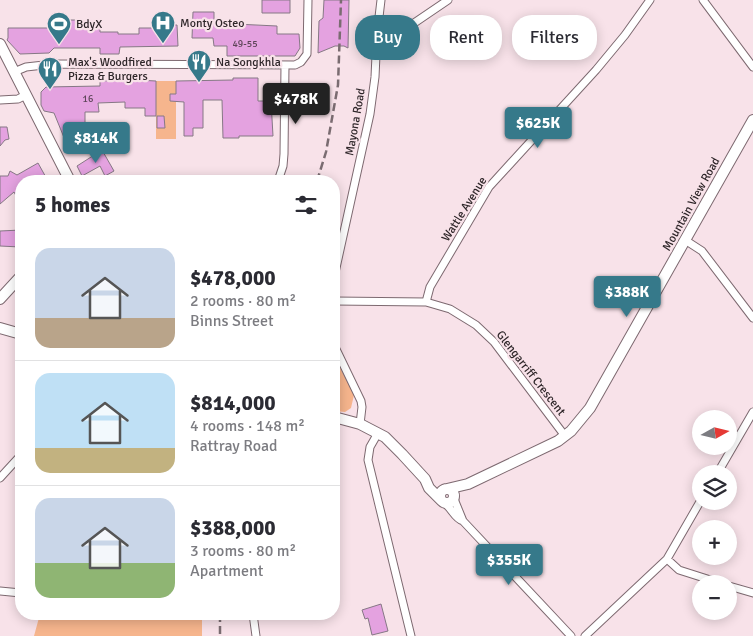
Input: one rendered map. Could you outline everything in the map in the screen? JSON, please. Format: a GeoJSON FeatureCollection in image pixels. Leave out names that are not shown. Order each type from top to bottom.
{"type":"FeatureCollection","features":[{"type":"Feature","properties":{"kind":"street"},"geometry":{"type":"LineString","coordinates":[[14,72],[26,67],[53,64],[298,64],[307,54],[308,0]]}},
{"type":"Feature","properties":{"kind":"street","name":"Mayona Road"},"geometry":{"type":"LineString","coordinates":[[379,15],[381,0]]}},
{"type":"Feature","properties":{"kind":"street"},"geometry":{"type":"LineString","coordinates":[[420,19],[448,0]]}},
{"type":"Feature","properties":{"kind":"street","name":"Wattle Avenue"},"geometry":{"type":"LineString","coordinates":[[426,302],[430,287],[489,187],[596,70],[625,35],[650,0]]}},
{"type":"Feature","properties":{"kind":"street"},"geometry":{"type":"LineString","coordinates":[[702,0],[753,67]]}},
{"type":"Feature","properties":{"kind":"street"},"geometry":{"type":"LineString","coordinates":[[0,44],[67,175]]}},
{"type":"Feature","properties":{"kind":"street","name":"Mayona Road"},"geometry":{"type":"LineString","coordinates":[[340,250],[370,114],[376,60]]}},
{"type":"Feature","properties":{"kind":"street"},"geometry":{"type":"LineString","coordinates":[[280,175],[284,154],[284,65]]}},
{"type":"Feature","properties":{"kind":"street"},"geometry":{"type":"LineString","coordinates":[[0,100],[18,99],[26,95]]}},
{"type":"Feature","properties":{"kind":"street","name":"Mountain View Road"},"geometry":{"type":"LineString","coordinates":[[447,489],[468,484],[538,451],[565,436],[579,423],[590,408],[753,120]]}},
{"type":"Feature","properties":{"kind":"street"},"geometry":{"type":"LineString","coordinates":[[685,240],[702,251],[753,318]]}},
{"type":"Feature","properties":{"kind":"street"},"geometry":{"type":"LineString","coordinates":[[0,299],[15,283]]}},
{"type":"Feature","properties":{"kind":"street","name":"Glengarriff Crescent"},"geometry":{"type":"LineString","coordinates":[[340,301],[426,302],[450,310],[484,331],[565,436]]}},
{"type":"Feature","properties":{"kind":"street"},"geometry":{"type":"LineString","coordinates":[[0,328],[15,332]]}},
{"type":"Feature","properties":{"kind":"street"},"geometry":{"type":"LineString","coordinates":[[340,357],[361,401],[360,424]]}},
{"type":"Feature","properties":{"kind":"street"},"geometry":{"type":"LineString","coordinates":[[722,465],[753,412]]}},
{"type":"Feature","properties":{"kind":"street"},"geometry":{"type":"LineString","coordinates":[[340,419],[360,424],[378,433],[397,448],[425,479],[438,487],[447,489]]}},
{"type":"Feature","properties":{"kind":"street"},"geometry":{"type":"LineString","coordinates":[[378,433],[370,447],[368,460],[411,636]]}},
{"type":"Feature","properties":{"kind":"street"},"geometry":{"type":"LineString","coordinates":[[0,478],[15,462]]}},
{"type":"Feature","properties":{"kind":"street"},"geometry":{"type":"LineString","coordinates":[[425,479],[429,488],[449,500],[463,522],[571,636]]}},
{"type":"Feature","properties":{"kind":"street","name":"Mountain View Road"},"geometry":{"type":"LineString","coordinates":[[449,500],[468,484]]}},
{"type":"Feature","properties":{"kind":"street"},"geometry":{"type":"LineString","coordinates":[[447,489],[441,493],[440,497],[449,500]]}},
{"type":"Feature","properties":{"kind":"street"},"geometry":{"type":"LineString","coordinates":[[585,636],[667,559],[695,510]]}},
{"type":"Feature","properties":{"kind":"street"},"geometry":{"type":"LineString","coordinates":[[667,559],[679,570],[695,575]]}},
{"type":"Feature","properties":{"kind":"street"},"geometry":{"type":"LineString","coordinates":[[737,588],[753,593]]}},
{"type":"Feature","properties":{"kind":"street"},"geometry":{"type":"LineString","coordinates":[[0,590],[15,592]]}},
{"type":"Feature","properties":{"kind":"street"},"geometry":{"type":"LineString","coordinates":[[254,620],[256,636]]}},
{"type":"Feature","properties":{"kind":"shaded area"},"geometry":{"type":"Polygon","coordinates":[[[156,81],[176,81],[176,139],[156,139],[156,81]]]}},
{"type":"Feature","properties":{"kind":"shaded area"},"geometry":{"type":"Polygon","coordinates":[[[340,368],[354,395],[351,408],[345,412],[340,412],[340,368]]]}},
{"type":"Feature","properties":{"kind":"shaded area"},"geometry":{"type":"Polygon","coordinates":[[[38,620],[202,620],[202,636],[34,636],[38,620]]]}},
{"type":"Feature","properties":{"kind":"building"},"geometry":{"type":"Polygon","coordinates":[[[262,0],[290,0],[290,13],[262,13],[262,0]]]}},
{"type":"Feature","properties":{"kind":"building"},"geometry":{"type":"Polygon","coordinates":[[[324,0],[349,0],[348,48],[335,46],[318,53],[319,21],[323,18],[324,0]]]}},
{"type":"Feature","properties":{"kind":"building"},"geometry":{"type":"Polygon","coordinates":[[[193,12],[214,12],[214,23],[277,26],[277,34],[299,34],[300,48],[295,56],[227,56],[227,46],[214,46],[213,38],[192,38],[193,12]]]}},
{"type":"Feature","properties":{"kind":"building"},"geometry":{"type":"Polygon","coordinates":[[[53,20],[78,20],[100,23],[100,32],[118,32],[118,34],[139,34],[139,28],[167,28],[167,25],[177,25],[178,46],[120,47],[119,54],[100,54],[100,48],[54,48],[49,53],[20,54],[7,40],[8,28],[53,28],[53,20]]]}},
{"type":"Feature","properties":{"kind":"building"},"geometry":{"type":"Polygon","coordinates":[[[233,78],[258,78],[258,101],[271,101],[273,136],[223,138],[222,100],[203,100],[203,128],[193,128],[193,136],[184,136],[184,102],[170,101],[170,94],[176,94],[176,81],[233,80],[233,78]]]}},
{"type":"Feature","properties":{"kind":"building"},"geometry":{"type":"Polygon","coordinates":[[[100,81],[156,81],[156,116],[145,116],[145,108],[125,108],[125,102],[98,103],[99,112],[85,112],[85,127],[88,127],[88,132],[93,132],[93,140],[65,140],[54,113],[44,111],[41,105],[41,92],[46,87],[100,86],[100,81]]]}},
{"type":"Feature","properties":{"kind":"building"},"geometry":{"type":"Polygon","coordinates":[[[157,116],[164,116],[165,128],[157,128],[157,116]]]}},
{"type":"Feature","properties":{"kind":"building"},"geometry":{"type":"Polygon","coordinates":[[[0,127],[7,127],[9,139],[5,140],[0,146],[0,127]]]}},
{"type":"Feature","properties":{"kind":"building"},"geometry":{"type":"Polygon","coordinates":[[[102,150],[114,171],[104,175],[100,166],[82,175],[77,166],[102,150]]]}},
{"type":"Feature","properties":{"kind":"building"},"geometry":{"type":"Polygon","coordinates":[[[38,163],[45,175],[17,175],[38,163]]]}},
{"type":"Feature","properties":{"kind":"building"},"geometry":{"type":"Polygon","coordinates":[[[10,171],[17,175],[15,175],[15,194],[14,192],[0,204],[0,176],[8,176],[10,171]]]}},
{"type":"Feature","properties":{"kind":"building"},"geometry":{"type":"Polygon","coordinates":[[[15,230],[15,247],[0,246],[0,231],[15,230]]]}},
{"type":"Feature","properties":{"kind":"building"},"geometry":{"type":"Polygon","coordinates":[[[381,604],[388,631],[372,635],[368,618],[365,619],[362,610],[381,604]]]}},
{"type":"Feature","properties":{"kind":"railway"},"geometry":{"type":"LineString","coordinates":[[319,175],[326,152],[338,85],[341,0]]}},
{"type":"Feature","properties":{"kind":"railway"},"geometry":{"type":"LineString","coordinates":[[220,620],[220,636]]}},
{"type":"Feature","properties":{"kind":"place","name":"Monty Osteo"},"geometry":{"type":"Point","coordinates":[163,44]}},
{"type":"Feature","properties":{"kind":"place","name":"BdyX"},"geometry":{"type":"Point","coordinates":[59,45]}},
{"type":"Feature","properties":{"kind":"place","name":"Na Songkhla"},"geometry":{"type":"Point","coordinates":[199,83]}},
{"type":"Feature","properties":{"kind":"place","name":"Max's Woodfired Pizza & Burgers"},"geometry":{"type":"Point","coordinates":[50,90]}}]}
